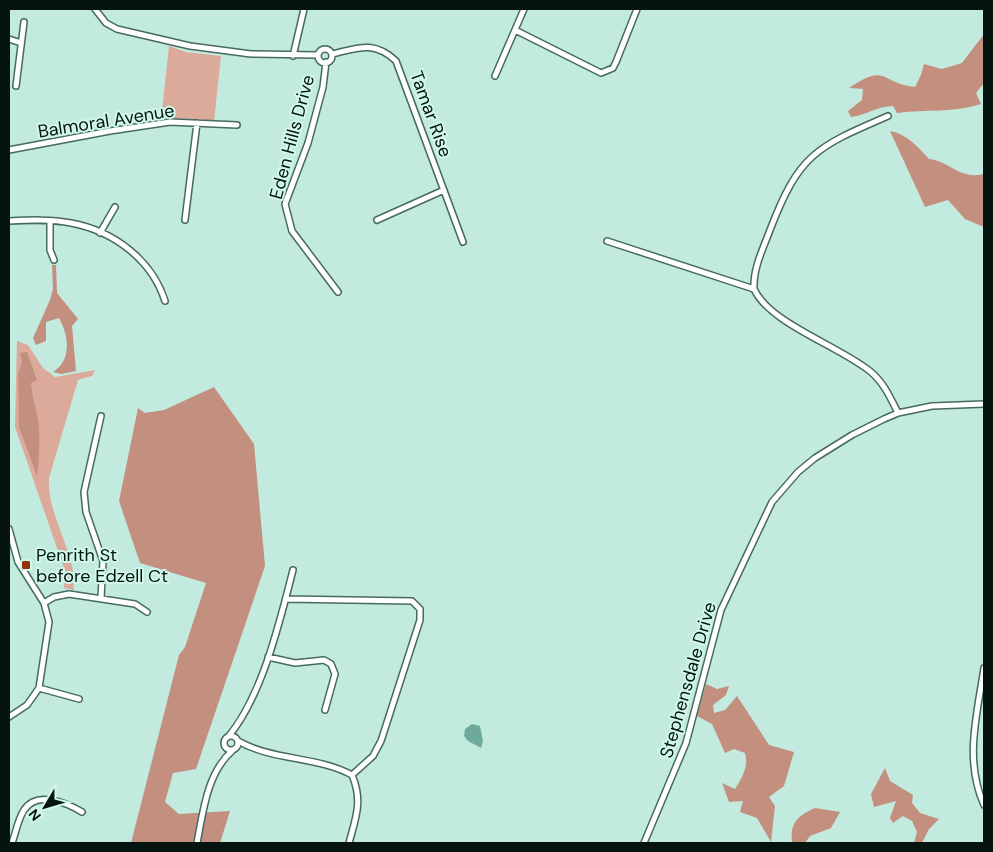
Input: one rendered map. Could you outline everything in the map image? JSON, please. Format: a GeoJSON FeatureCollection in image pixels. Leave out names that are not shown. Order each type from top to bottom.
{"type":"FeatureCollection","features":[{"type":"Feature","properties":{"kind":"street"},"geometry":{"type":"LineString","coordinates":[[95,9],[106,22],[123,31],[220,51],[293,56],[318,55]]}},
{"type":"Feature","properties":{"kind":"street"},"geometry":{"type":"LineString","coordinates":[[293,56],[304,9]]}},
{"type":"Feature","properties":{"kind":"street"},"geometry":{"type":"LineString","coordinates":[[495,76],[524,9]]}},
{"type":"Feature","properties":{"kind":"street"},"geometry":{"type":"LineString","coordinates":[[515,30],[601,74],[613,68],[637,9]]}},
{"type":"Feature","properties":{"kind":"street"},"geometry":{"type":"LineString","coordinates":[[16,86],[24,22]]}},
{"type":"Feature","properties":{"kind":"street"},"geometry":{"type":"LineString","coordinates":[[9,39],[21,43]]}},
{"type":"Feature","properties":{"kind":"street","name":"Tamar Rise"},"geometry":{"type":"LineString","coordinates":[[332,54],[369,47],[378,48],[396,61],[463,242]]}},
{"type":"Feature","properties":{"kind":"street"},"geometry":{"type":"LineString","coordinates":[[325,49],[332,54],[330,60],[326,62],[320,61],[318,55],[321,50],[325,49]]}},
{"type":"Feature","properties":{"kind":"street","name":"Eden Hills Drive"},"geometry":{"type":"LineString","coordinates":[[326,62],[323,87],[308,143],[285,204],[292,231],[338,292]]}},
{"type":"Feature","properties":{"kind":"street"},"geometry":{"type":"LineString","coordinates":[[754,289],[754,273],[783,196],[799,169],[837,138],[888,116]]}},
{"type":"Feature","properties":{"kind":"street","name":"Balmoral Avenue"},"geometry":{"type":"LineString","coordinates":[[9,150],[170,122],[237,125]]}},
{"type":"Feature","properties":{"kind":"street"},"geometry":{"type":"LineString","coordinates":[[185,220],[197,123]]}},
{"type":"Feature","properties":{"kind":"street"},"geometry":{"type":"LineString","coordinates":[[377,220],[444,190]]}},
{"type":"Feature","properties":{"kind":"street"},"geometry":{"type":"LineString","coordinates":[[100,233],[115,207]]}},
{"type":"Feature","properties":{"kind":"street"},"geometry":{"type":"LineString","coordinates":[[9,221],[71,223],[100,233],[124,247],[144,262],[154,274],[165,301]]}},
{"type":"Feature","properties":{"kind":"street"},"geometry":{"type":"LineString","coordinates":[[50,221],[50,250],[54,260]]}},
{"type":"Feature","properties":{"kind":"street"},"geometry":{"type":"LineString","coordinates":[[607,241],[754,289],[769,309],[872,372],[887,392],[898,414]]}},
{"type":"Feature","properties":{"kind":"street","name":"Stephensdale Drive"},"geometry":{"type":"LineString","coordinates":[[644,843],[686,743],[721,610],[772,502],[798,472],[815,458],[852,436],[898,414],[932,406],[984,404]]}},
{"type":"Feature","properties":{"kind":"street"},"geometry":{"type":"LineString","coordinates":[[101,416],[84,492],[86,512],[103,561],[101,598]]}},
{"type":"Feature","properties":{"kind":"street"},"geometry":{"type":"LineString","coordinates":[[9,529],[20,568],[44,603],[47,613],[48,630],[39,688],[27,705],[9,717]]}},
{"type":"Feature","properties":{"kind":"street"},"geometry":{"type":"LineString","coordinates":[[197,843],[210,787],[223,759],[224,744],[238,725],[268,657],[293,570]]}},
{"type":"Feature","properties":{"kind":"street"},"geometry":{"type":"LineString","coordinates":[[44,603],[54,597],[69,594],[135,604],[146,612]]}},
{"type":"Feature","properties":{"kind":"street"},"geometry":{"type":"LineString","coordinates":[[286,599],[412,601],[420,608],[420,620],[381,741],[373,756],[352,775]]}},
{"type":"Feature","properties":{"kind":"street"},"geometry":{"type":"LineString","coordinates":[[268,657],[295,663],[324,660],[332,664],[335,674],[324,710]]}},
{"type":"Feature","properties":{"kind":"street"},"geometry":{"type":"LineString","coordinates":[[984,668],[972,759],[978,790],[984,805]]}},
{"type":"Feature","properties":{"kind":"street"},"geometry":{"type":"LineString","coordinates":[[39,688],[78,699]]}},
{"type":"Feature","properties":{"kind":"street"},"geometry":{"type":"LineString","coordinates":[[223,759],[233,750],[238,741],[238,725]]}},
{"type":"Feature","properties":{"kind":"street"},"geometry":{"type":"LineString","coordinates":[[228,737],[234,737],[250,748],[333,766],[352,775],[359,801],[349,843]]}},
{"type":"Feature","properties":{"kind":"street"},"geometry":{"type":"LineString","coordinates":[[224,744],[228,750],[250,748]]}},
{"type":"Feature","properties":{"kind":"street"},"geometry":{"type":"LineString","coordinates":[[12,843],[22,814],[26,808],[36,801],[52,800],[72,806],[82,812]]}},
{"type":"Feature","properties":{"kind":"shaded area"},"geometry":{"type":"Polygon","coordinates":[[[984,34],[984,83],[976,93],[981,104],[961,109],[897,113],[893,106],[888,106],[851,117],[848,111],[862,100],[863,89],[849,88],[861,80],[877,75],[915,87],[924,64],[942,69],[962,63],[984,34]]]}},
{"type":"Feature","properties":{"kind":"shaded area"},"geometry":{"type":"Polygon","coordinates":[[[169,46],[186,52],[221,56],[214,121],[161,120],[169,46]]]}},
{"type":"Feature","properties":{"kind":"shaded area"},"geometry":{"type":"Polygon","coordinates":[[[890,131],[907,138],[929,159],[936,160],[968,174],[984,174],[984,227],[965,219],[948,200],[925,207],[890,131]]]}},
{"type":"Feature","properties":{"kind":"shaded area"},"geometry":{"type":"Polygon","coordinates":[[[52,265],[56,265],[57,293],[78,319],[72,326],[76,371],[61,374],[53,372],[63,361],[67,347],[65,332],[59,318],[46,322],[46,341],[36,345],[33,338],[53,289],[52,265]]]}},
{"type":"Feature","properties":{"kind":"shaded area"},"geometry":{"type":"Polygon","coordinates":[[[17,341],[28,345],[43,368],[55,377],[95,370],[92,376],[78,380],[49,478],[53,510],[72,565],[74,590],[64,588],[65,571],[15,427],[17,341]]]}},
{"type":"Feature","properties":{"kind":"shaded area"},"geometry":{"type":"Polygon","coordinates":[[[27,352],[37,380],[31,383],[39,427],[37,476],[19,427],[18,374],[22,362],[20,353],[27,352]]]}},
{"type":"Feature","properties":{"kind":"shaded area"},"geometry":{"type":"Polygon","coordinates":[[[214,387],[254,444],[265,566],[196,769],[173,773],[165,802],[179,814],[230,811],[220,843],[131,843],[179,655],[185,647],[206,583],[140,563],[119,501],[138,408],[145,413],[164,410],[214,387]]]}},
{"type":"Feature","properties":{"kind":"shaded area"},"geometry":{"type":"Polygon","coordinates":[[[706,684],[717,689],[729,686],[726,695],[713,705],[714,713],[725,710],[737,696],[769,745],[794,752],[784,786],[769,797],[775,806],[771,842],[757,818],[740,812],[743,801],[729,802],[722,783],[735,789],[744,772],[746,758],[745,753],[734,749],[725,753],[712,724],[697,716],[706,684]]]}},
{"type":"Feature","properties":{"kind":"shaded area"},"geometry":{"type":"Polygon","coordinates":[[[472,724],[480,726],[483,741],[481,748],[468,741],[464,736],[465,729],[472,724]]]}},
{"type":"Feature","properties":{"kind":"shaded area"},"geometry":{"type":"Polygon","coordinates":[[[885,768],[890,781],[913,795],[912,803],[920,813],[939,819],[929,829],[922,843],[914,843],[917,832],[912,821],[903,816],[893,823],[890,818],[896,801],[874,807],[871,794],[885,768]]]}},
{"type":"Feature","properties":{"kind":"shaded area"},"geometry":{"type":"Polygon","coordinates":[[[815,808],[840,812],[831,828],[810,836],[805,843],[792,843],[792,830],[796,821],[799,817],[815,808]]]}},
{"type":"Feature","properties":{"kind":"place","name":"Penrith St before Edzell Ct"},"geometry":{"type":"Point","coordinates":[26,565]}}]}
